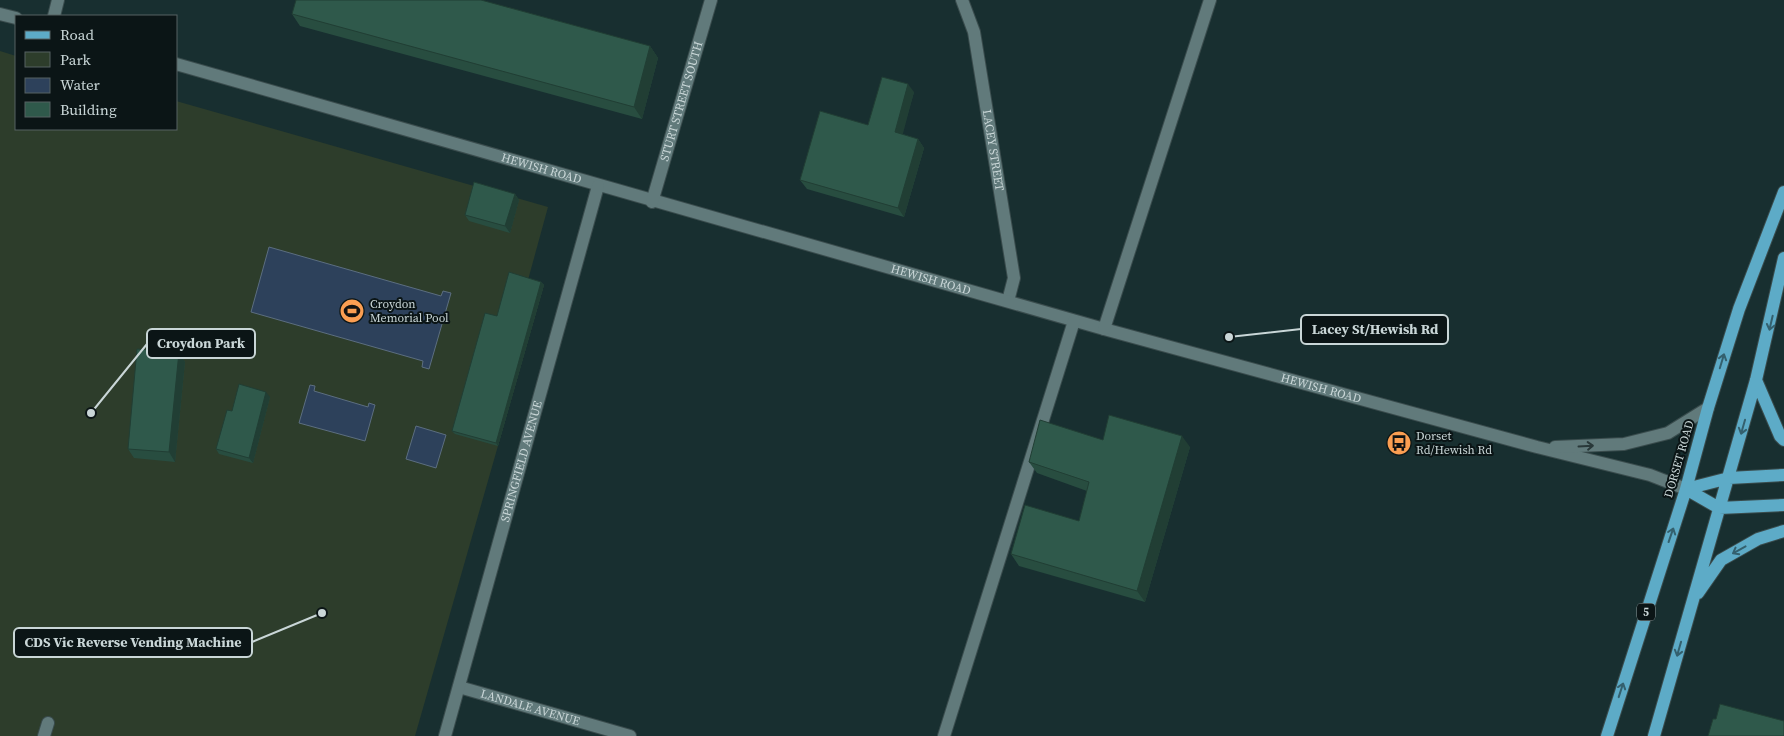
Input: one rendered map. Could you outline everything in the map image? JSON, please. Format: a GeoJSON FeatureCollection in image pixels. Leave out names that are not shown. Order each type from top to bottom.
{"type":"FeatureCollection","features":[{"type":"Feature","properties":{"kind":"main road","name":"DORSET ROAD"},"geometry":{"type":"LineString","coordinates":[[1607,736],[1686,489],[1708,408],[1739,309],[1784,192]]}},
{"type":"Feature","properties":{"kind":"main road"},"geometry":{"type":"LineString","coordinates":[[1654,736],[1756,380],[1784,258]]}},
{"type":"Feature","properties":{"kind":"main road"},"geometry":{"type":"LineString","coordinates":[[1756,380],[1780,436],[1784,440]]}},
{"type":"Feature","properties":{"kind":"main road"},"geometry":{"type":"LineString","coordinates":[[1686,489],[1729,478],[1784,475]]}},
{"type":"Feature","properties":{"kind":"main road"},"geometry":{"type":"LineString","coordinates":[[1686,489],[1718,508],[1784,505]]}},
{"type":"Feature","properties":{"kind":"main road"},"geometry":{"type":"LineString","coordinates":[[1693,602],[1721,560],[1758,539],[1784,531]]}},
{"type":"Feature","properties":{"kind":"street"},"geometry":{"type":"LineString","coordinates":[[54,15],[58,0]]}},
{"type":"Feature","properties":{"kind":"street","name":"STURT STREET SOUTH"},"geometry":{"type":"LineString","coordinates":[[652,202],[711,0]]}},
{"type":"Feature","properties":{"kind":"street","name":"LACEY STREET"},"geometry":{"type":"LineString","coordinates":[[962,0],[974,32],[1014,278],[1008,301]]}},
{"type":"Feature","properties":{"kind":"street"},"geometry":{"type":"LineString","coordinates":[[1104,329],[1210,0]]}},
{"type":"Feature","properties":{"kind":"street"},"geometry":{"type":"LineString","coordinates":[[0,14],[15,18]]}},
{"type":"Feature","properties":{"kind":"street","name":"HEWISH ROAD"},"geometry":{"type":"LineString","coordinates":[[178,65],[652,202],[1074,321],[1537,447],[1650,475],[1686,489]]}},
{"type":"Feature","properties":{"kind":"street","name":"SPRINGFIELD AVENUE"},"geometry":{"type":"LineString","coordinates":[[445,736],[598,186]]}},
{"type":"Feature","properties":{"kind":"street"},"geometry":{"type":"LineString","coordinates":[[944,736],[1074,321]]}},
{"type":"Feature","properties":{"kind":"street"},"geometry":{"type":"LineString","coordinates":[[1537,447],[1624,444],[1668,433],[1708,408]]}},
{"type":"Feature","properties":{"kind":"street","name":"LANDALE AVENUE"},"geometry":{"type":"LineString","coordinates":[[459,687],[630,736]]}},
{"type":"Feature","properties":{"kind":"street"},"geometry":{"type":"LineString","coordinates":[[44,736],[48,722]]}},
{"type":"Feature","properties":{"kind":"green space"},"geometry":{"type":"Polygon","coordinates":[[[0,51],[15,56],[15,130],[178,130],[178,102],[548,207],[528,280],[544,285],[415,736],[0,736],[0,51]]]}},
{"type":"Feature","properties":{"kind":"water"},"geometry":{"type":"Polygon","coordinates":[[[269,247],[441,296],[443,291],[451,293],[429,369],[422,367],[423,361],[251,312],[269,247]]]}},
{"type":"Feature","properties":{"kind":"water"},"geometry":{"type":"Polygon","coordinates":[[[310,385],[315,386],[314,391],[368,407],[369,403],[375,405],[365,441],[299,423],[310,385]]]}},
{"type":"Feature","properties":{"kind":"water"},"geometry":{"type":"Polygon","coordinates":[[[416,426],[446,435],[436,468],[406,459],[416,426]]]}},
{"type":"Feature","properties":{"kind":"building"},"geometry":{"type":"Polygon","coordinates":[[[296,0],[481,0],[650,46],[634,107],[292,14],[296,0]]]}},
{"type":"Feature","properties":{"kind":"building"},"geometry":{"type":"Polygon","coordinates":[[[882,77],[908,84],[895,132],[918,139],[898,208],[800,180],[820,111],[868,125],[882,77]]]}},
{"type":"Feature","properties":{"kind":"building"},"geometry":{"type":"Polygon","coordinates":[[[474,182],[515,194],[505,226],[465,215],[474,182]]]}},
{"type":"Feature","properties":{"kind":"building"},"geometry":{"type":"Polygon","coordinates":[[[509,272],[541,282],[496,443],[452,431],[485,313],[497,316],[509,272]]]}},
{"type":"Feature","properties":{"kind":"building"},"geometry":{"type":"Polygon","coordinates":[[[137,349],[179,352],[169,452],[128,449],[137,349]]]}},
{"type":"Feature","properties":{"kind":"building"},"geometry":{"type":"Polygon","coordinates":[[[239,384],[266,392],[249,458],[216,449],[227,410],[232,411],[239,384]]]}},
{"type":"Feature","properties":{"kind":"building"},"geometry":{"type":"Polygon","coordinates":[[[1109,415],[1182,436],[1137,591],[1011,554],[1025,505],[1079,521],[1089,482],[1029,462],[1040,420],[1103,440],[1109,415]]]}},
{"type":"Feature","properties":{"kind":"building"},"geometry":{"type":"Polygon","coordinates":[[[1720,704],[1784,721],[1784,736],[1708,736],[1713,719],[1716,719],[1720,704]]]}},
{"type":"Feature","properties":{"kind":"place","name":"Croydon Memorial Pool"},"geometry":{"type":"Point","coordinates":[352,311]}},
{"type":"Feature","properties":{"kind":"place","name":"Lacey St/Hewish Rd"},"geometry":{"type":"Point","coordinates":[1229,337]}},
{"type":"Feature","properties":{"kind":"place","name":"Croydon Park"},"geometry":{"type":"Point","coordinates":[91,413]}},
{"type":"Feature","properties":{"kind":"place","name":"Dorset Rd/Hewish Rd"},"geometry":{"type":"Point","coordinates":[1399,443]}},
{"type":"Feature","properties":{"kind":"place","name":"CDS Vic Reverse Vending Machine"},"geometry":{"type":"Point","coordinates":[322,613]}}]}
